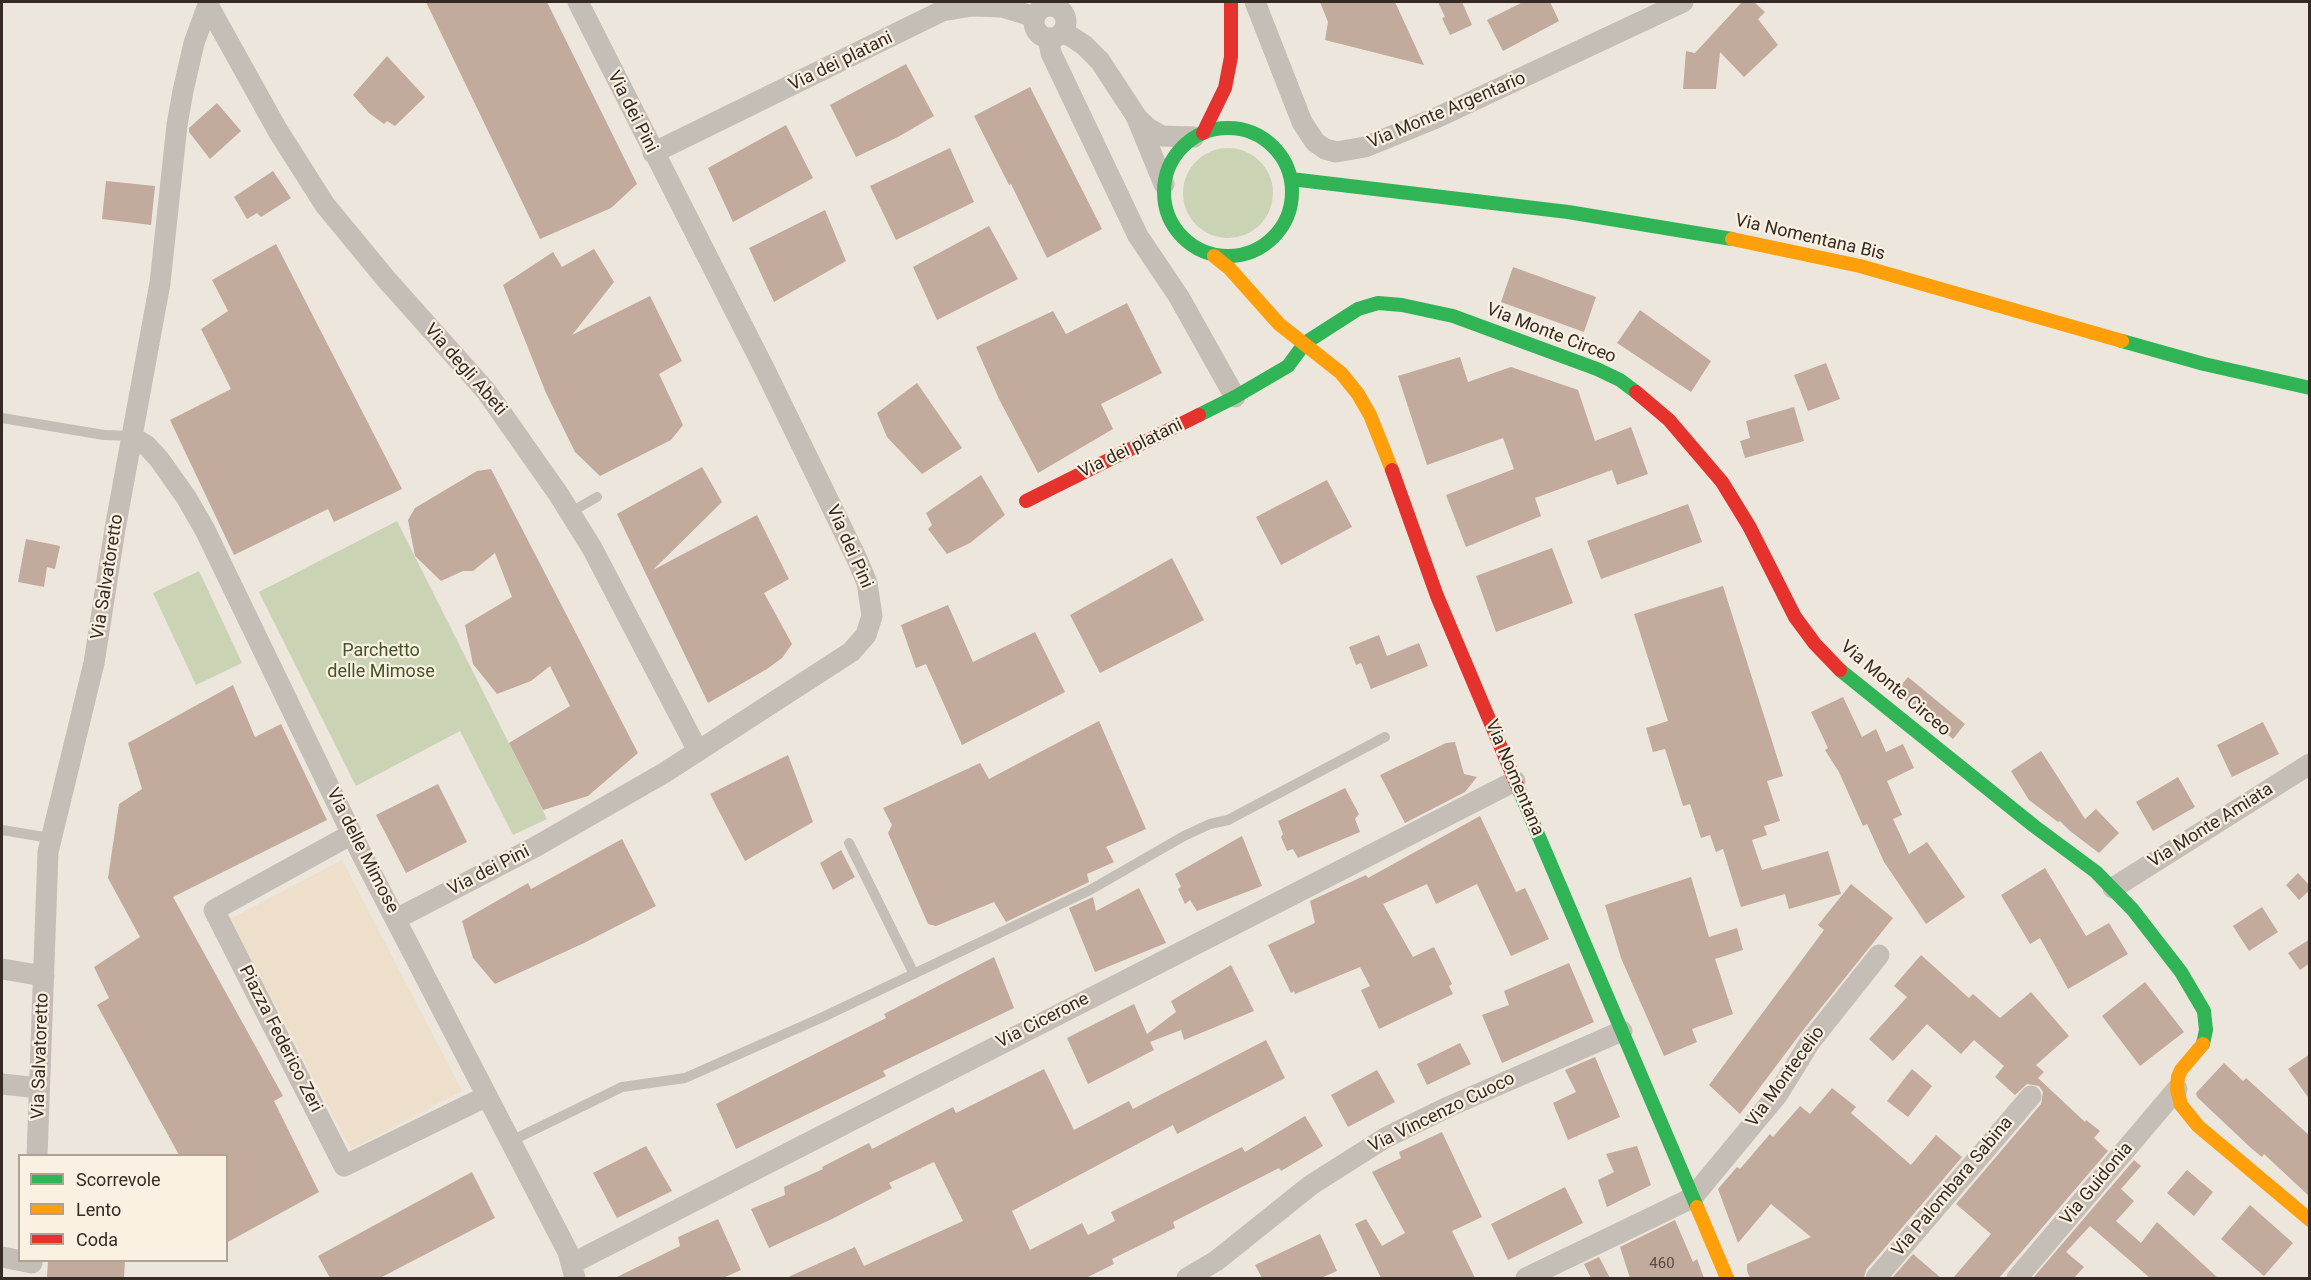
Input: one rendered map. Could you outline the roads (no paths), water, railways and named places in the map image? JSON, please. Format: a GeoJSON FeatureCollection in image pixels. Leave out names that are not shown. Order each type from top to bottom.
{"type":"FeatureCollection","features":[{"type":"Feature","properties":{"kind":"street","name":"Via dei Pini"},"geometry":{"type":"LineString","coordinates":[[396,920],[535,847],[664,773],[851,652],[866,635],[872,616],[867,583],[857,559],[765,370],[578,2]]}},
{"type":"Feature","properties":{"kind":"street"},"geometry":{"type":"LineString","coordinates":[[1231,2],[1231,57],[1226,88],[1198,135],[1179,150],[1169,166],[1164,184],[1164,200],[1168,216],[1186,241],[1214,256],[1233,257],[1251,253],[1268,244],[1280,231],[1289,214],[1292,197],[1291,179],[1286,164],[1276,148],[1261,137],[1242,129],[1222,128],[1198,135],[1162,136],[1148,128],[1136,116],[1095,55],[1056,35],[1036,30],[1035,17],[1041,9],[1046,7],[1060,9],[1067,22],[1056,35],[1051,53],[1138,236],[1179,297],[1235,397]]}},
{"type":"Feature","properties":{"kind":"street","name":"Via Monte Argentario"},"geometry":{"type":"LineString","coordinates":[[1255,2],[1305,128],[1315,142],[1336,152],[1365,147],[1436,118],[1683,2]]}},
{"type":"Feature","properties":{"kind":"street","name":"Via Salvatoretto"},"geometry":{"type":"LineString","coordinates":[[37,1154],[47,860],[50,838],[91,679],[131,436],[160,283],[173,158],[183,91],[194,44],[209,3]]}},
{"type":"Feature","properties":{"kind":"street","name":"Via degli Abeti"},"geometry":{"type":"LineString","coordinates":[[209,3],[283,139],[325,205],[386,279],[486,391],[571,512],[601,564],[698,751]]}},
{"type":"Feature","properties":{"kind":"street","name":"Via dei platani"},"geometry":{"type":"LineString","coordinates":[[653,153],[942,11],[972,6],[1002,7],[1035,17]]}},
{"type":"Feature","properties":{"kind":"street"},"geometry":{"type":"LineString","coordinates":[[1231,57],[1238,87]]}},
{"type":"Feature","properties":{"kind":"street"},"geometry":{"type":"LineString","coordinates":[[1136,116],[1164,184]]}},
{"type":"Feature","properties":{"kind":"street"},"geometry":{"type":"LineString","coordinates":[[1246,117],[1261,137]]}},
{"type":"Feature","properties":{"kind":"street","name":"Via Nomentana Bis"},"geometry":{"type":"LineString","coordinates":[[1291,179],[1568,212],[1751,242],[1860,266],[2204,364],[2310,388]]}},
{"type":"Feature","properties":{"kind":"street"},"geometry":{"type":"LineString","coordinates":[[1262,265],[1268,244]]}},
{"type":"Feature","properties":{"kind":"street","name":"Via Nomentana"},"geometry":{"type":"LineString","coordinates":[[1214,256],[1230,269],[1283,328],[1328,360],[1347,379],[1370,415],[1385,451],[1430,581],[1727,1278]]}},
{"type":"Feature","properties":{"kind":"street"},"geometry":{"type":"LineString","coordinates":[[1261,280],[1264,307]]}},
{"type":"Feature","properties":{"kind":"street","name":"Via Monte Circeo"},"geometry":{"type":"LineString","coordinates":[[1305,343],[1358,309],[1378,303],[1393,304],[1464,320],[1597,369],[1630,386],[1673,424],[1722,482],[1749,526],[1795,617],[1837,668],[2034,826],[2096,872],[2133,910],[2181,972],[2202,1007],[2206,1021],[2205,1040],[2181,1070],[2176,1089]]}},
{"type":"Feature","properties":{"kind":"street","name":"Via dei platani"},"geometry":{"type":"LineString","coordinates":[[1026,501],[1235,397],[1288,366],[1305,343]]}},
{"type":"Feature","properties":{"kind":"street","name":"Via delle Mimose"},"geometry":{"type":"LineString","coordinates":[[131,436],[147,446],[159,459],[192,507],[230,580],[352,834],[511,1141],[574,1271]]}},
{"type":"Feature","properties":{"kind":"street","name":"Via Monte Amiata"},"geometry":{"type":"LineString","coordinates":[[2113,888],[2310,765]]}},
{"type":"Feature","properties":{"kind":"street","name":"Via Cicerone"},"geometry":{"type":"LineString","coordinates":[[574,1271],[1515,781]]}},
{"type":"Feature","properties":{"kind":"street","name":"Piazza Federico Zeri"},"geometry":{"type":"LineString","coordinates":[[352,834],[214,910],[344,1166],[487,1096]]}},
{"type":"Feature","properties":{"kind":"street","name":"Via Montecelio"},"geometry":{"type":"LineString","coordinates":[[1692,1198],[1778,1094],[1810,1042],[1879,955]]}},
{"type":"Feature","properties":{"kind":"street"},"geometry":{"type":"LineString","coordinates":[[2,969],[44,976]]}},
{"type":"Feature","properties":{"kind":"street","name":"Via Vincenzo Cuoco"},"geometry":{"type":"LineString","coordinates":[[1187,1278],[1216,1261],[1317,1181],[1385,1138],[1438,1112],[1622,1031]]}},
{"type":"Feature","properties":{"kind":"street"},"geometry":{"type":"LineString","coordinates":[[2,1084],[39,1088]]}},
{"type":"Feature","properties":{"kind":"street"},"geometry":{"type":"LineString","coordinates":[[2176,1089],[2181,1105],[2192,1119],[2310,1220]]}},
{"type":"Feature","properties":{"kind":"street","name":"Via Guidonia"},"geometry":{"type":"LineString","coordinates":[[2017,1278],[2176,1089]]}},
{"type":"Feature","properties":{"kind":"street","name":"Via Palombara Sabina"},"geometry":{"type":"LineString","coordinates":[[1876,1278],[2031,1096]]}},
{"type":"Feature","properties":{"kind":"street"},"geometry":{"type":"LineString","coordinates":[[1526,1278],[1692,1198]]}},
{"type":"Feature","properties":{"kind":"street"},"geometry":{"type":"LineString","coordinates":[[2,1257],[31,1267]]}},
{"type":"Feature","properties":{"kind":"lane"},"geometry":{"type":"LineString","coordinates":[[2,418],[104,435],[131,436]]}},
{"type":"Feature","properties":{"kind":"lane"},"geometry":{"type":"LineString","coordinates":[[571,512],[597,496]]}},
{"type":"Feature","properties":{"kind":"lane"},"geometry":{"type":"LineString","coordinates":[[511,1141],[622,1087],[638,1083],[670,1082],[701,1072],[914,974],[1090,890],[1184,836],[1210,824],[1228,820],[1385,737]]}},
{"type":"Feature","properties":{"kind":"lane"},"geometry":{"type":"LineString","coordinates":[[2,830],[50,838]]}},
{"type":"Feature","properties":{"kind":"lane"},"geometry":{"type":"LineString","coordinates":[[849,843],[914,974]]}},
{"type":"Feature","properties":{"kind":"park label","name":"Parchetto delle Mimose"},"geometry":{"type":"Point","coordinates":[381,661]}}]}
